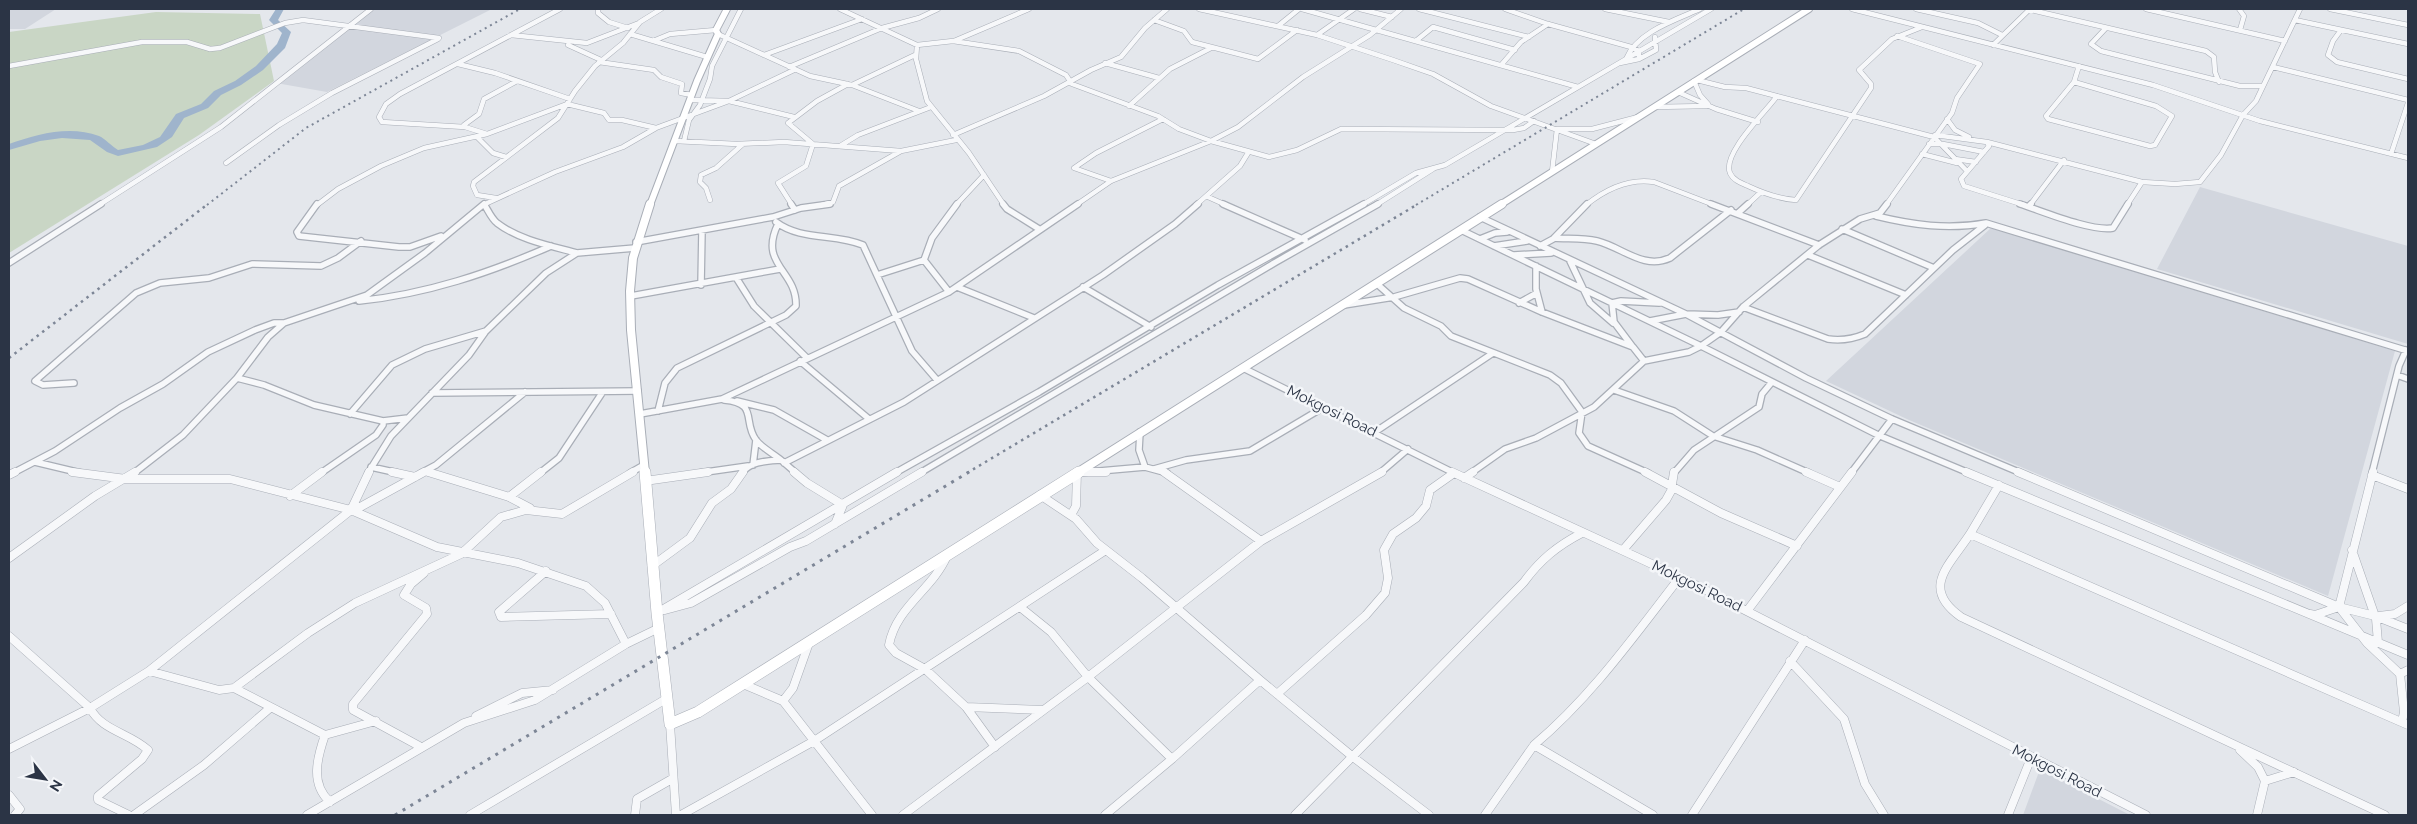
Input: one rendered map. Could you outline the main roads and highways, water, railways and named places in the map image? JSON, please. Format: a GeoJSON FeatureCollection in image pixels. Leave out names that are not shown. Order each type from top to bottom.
{"type":"FeatureCollection","features":[{"type":"Feature","properties":{"kind":"waterway"},"geometry":{"type":"LineString","coordinates":[[9,147],[40,138],[73,134],[94,138],[110,150],[118,153],[141,149],[159,142],[170,133],[180,116],[208,104],[215,95],[260,68],[275,53],[281,46],[287,32],[273,20],[280,9]]}},
{"type":"Feature","properties":{"kind":"railway"},"geometry":{"type":"LineString","coordinates":[[207,205],[306,128],[520,9]]}},
{"type":"Feature","properties":{"kind":"railway"},"geometry":{"type":"LineString","coordinates":[[1416,205],[1744,9]]}},
{"type":"Feature","properties":{"kind":"railway"},"geometry":{"type":"LineString","coordinates":[[9,358],[208,204]]}},
{"type":"Feature","properties":{"kind":"railway"},"geometry":{"type":"LineString","coordinates":[[967,473],[1418,204]]}},
{"type":"Feature","properties":{"kind":"railway"},"geometry":{"type":"LineString","coordinates":[[395,815],[969,472]]}}]}
